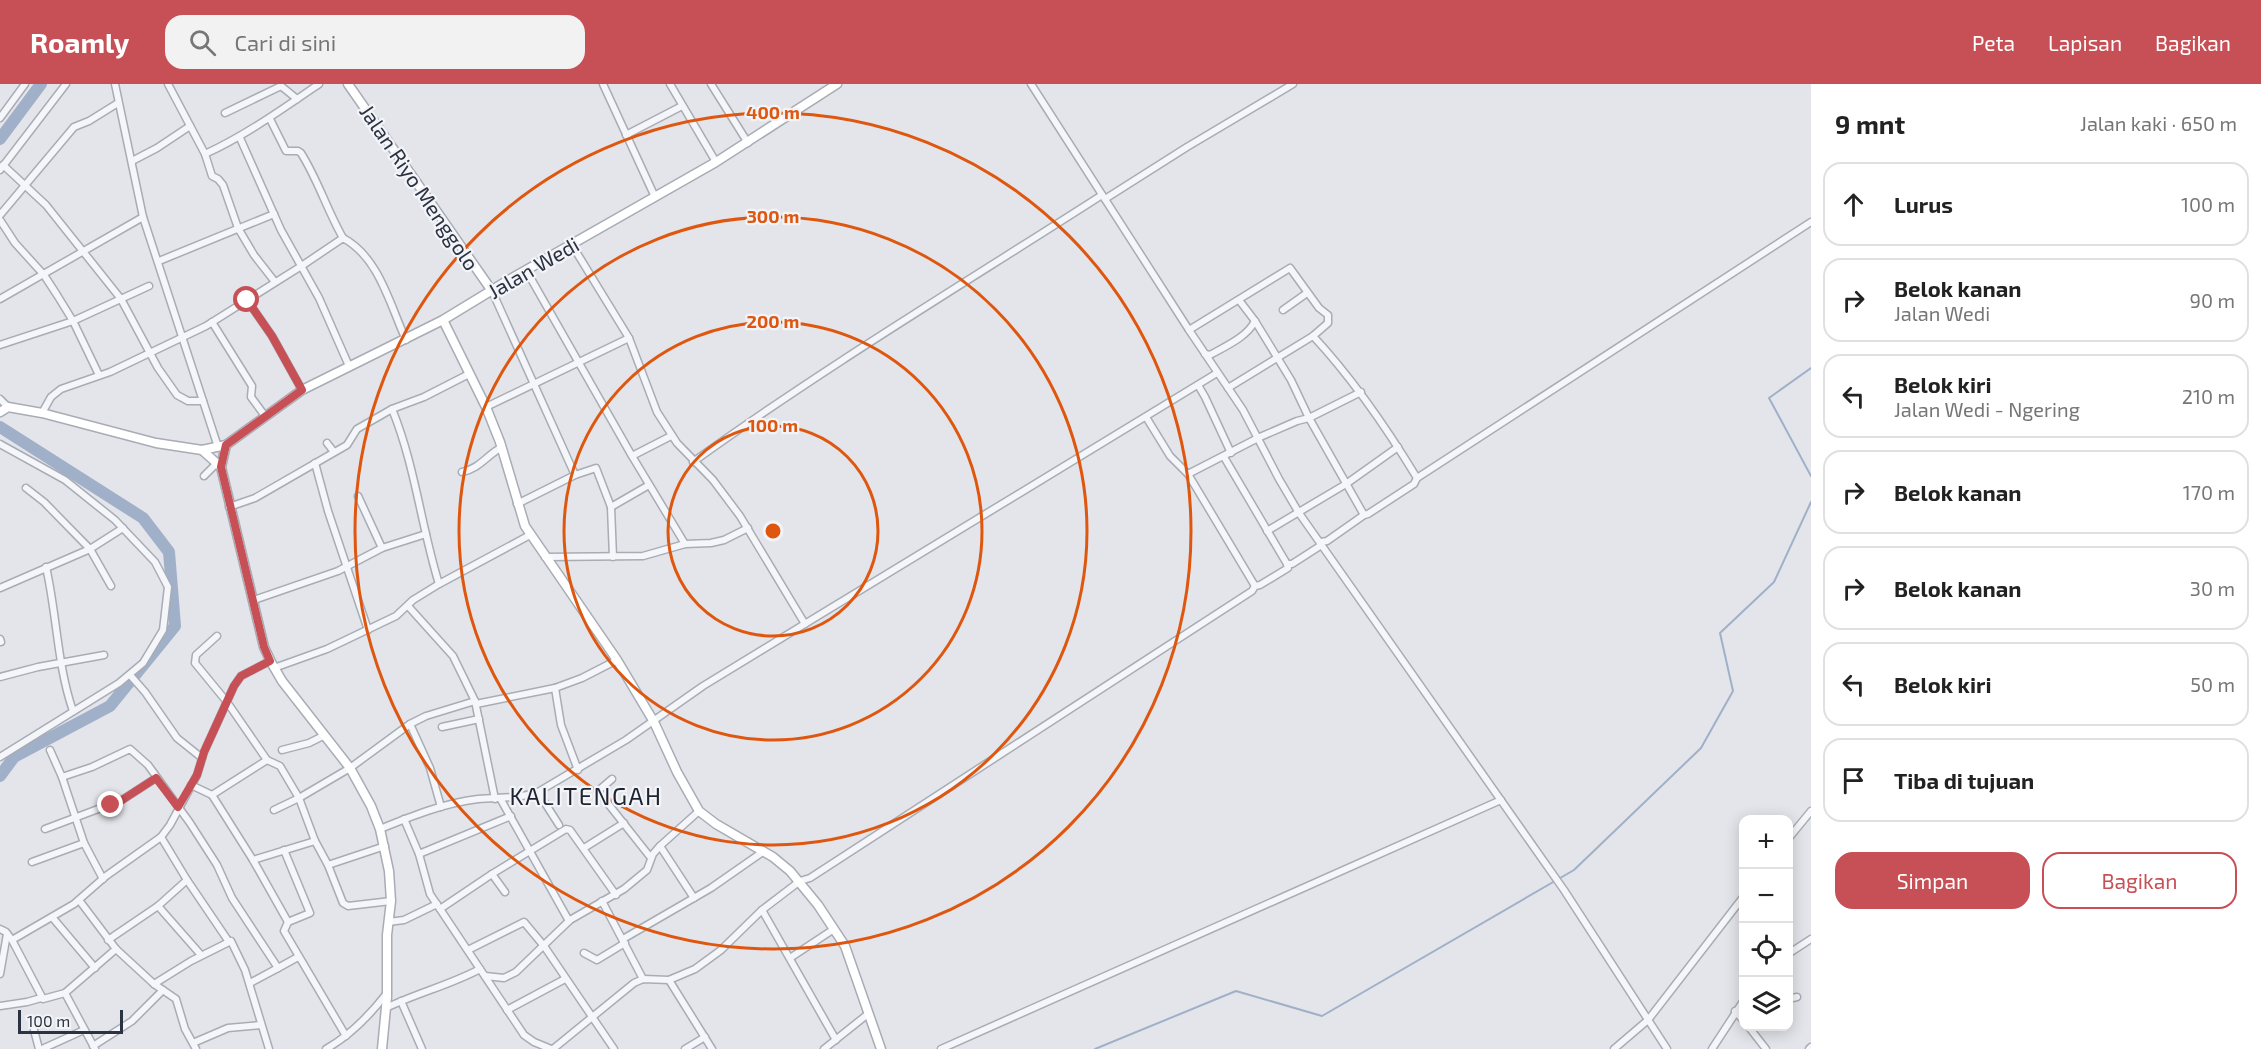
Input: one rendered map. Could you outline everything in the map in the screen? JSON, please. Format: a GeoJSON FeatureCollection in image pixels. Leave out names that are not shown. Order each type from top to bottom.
{"type":"FeatureCollection","features":[{"type":"Feature","properties":{"kind":"main road","name":"Jalan Riyo Menggolo"},"geometry":{"type":"LineString","coordinates":[[348,84],[492,291]]}},
{"type":"Feature","properties":{"kind":"main road","name":"Jalan Wedi"},"geometry":{"type":"LineString","coordinates":[[222,446],[302,390],[443,320],[748,143],[837,84]]}},
{"type":"Feature","properties":{"kind":"main road"},"geometry":{"type":"LineString","coordinates":[[443,320],[486,407],[502,447],[517,504],[530,535],[617,660],[654,722],[677,772],[699,811],[716,824],[782,863],[800,881],[834,929],[845,946],[881,1049]]}},
{"type":"Feature","properties":{"kind":"main road"},"geometry":{"type":"LineString","coordinates":[[4,409],[42,413],[156,442],[202,450],[222,446],[219,465],[264,647],[272,664],[350,768],[371,806],[385,846],[391,902],[388,922],[387,1000],[382,1049]]}},
{"type":"Feature","properties":{"kind":"main road"},"geometry":{"type":"LineString","coordinates":[[202,450],[219,465]]}},
{"type":"Feature","properties":{"kind":"street"},"geometry":{"type":"LineString","coordinates":[[0,118],[25,84]]}},
{"type":"Feature","properties":{"kind":"street"},"geometry":{"type":"LineString","coordinates":[[66,84],[2,167],[25,183],[46,205],[121,299],[166,381],[180,398],[188,401],[203,401]]}},
{"type":"Feature","properties":{"kind":"street"},"geometry":{"type":"LineString","coordinates":[[116,84],[118,103],[143,217],[203,401],[222,446]]}},
{"type":"Feature","properties":{"kind":"street"},"geometry":{"type":"LineString","coordinates":[[168,84],[205,154],[212,176],[223,185],[238,228],[254,255],[275,282]]}},
{"type":"Feature","properties":{"kind":"street"},"geometry":{"type":"LineString","coordinates":[[205,154],[240,138],[319,84]]}},
{"type":"Feature","properties":{"kind":"street"},"geometry":{"type":"LineString","coordinates":[[603,84],[656,197]]}},
{"type":"Feature","properties":{"kind":"street"},"geometry":{"type":"LineString","coordinates":[[670,84],[716,162]]}},
{"type":"Feature","properties":{"kind":"street"},"geometry":{"type":"LineString","coordinates":[[711,84],[748,143]]}},
{"type":"Feature","properties":{"kind":"street"},"geometry":{"type":"LineString","coordinates":[[1031,84],[1243,410],[1299,513],[1564,890],[1667,1049]]}},
{"type":"Feature","properties":{"kind":"street"},"geometry":{"type":"LineString","coordinates":[[693,462],[746,424],[872,341],[1104,197],[1293,84]]}},
{"type":"Feature","properties":{"kind":"street"},"geometry":{"type":"LineString","coordinates":[[225,113],[281,86],[297,99]]}},
{"type":"Feature","properties":{"kind":"street"},"geometry":{"type":"LineString","coordinates":[[0,215],[74,127],[89,121],[118,103]]}},
{"type":"Feature","properties":{"kind":"street"},"geometry":{"type":"LineString","coordinates":[[626,135],[682,106]]}},
{"type":"Feature","properties":{"kind":"street"},"geometry":{"type":"LineString","coordinates":[[270,119],[286,151],[301,153],[315,179],[330,217],[343,238],[359,249],[371,263],[406,340]]}},
{"type":"Feature","properties":{"kind":"street"},"geometry":{"type":"LineString","coordinates":[[132,161],[190,126]]}},
{"type":"Feature","properties":{"kind":"street"},"geometry":{"type":"LineString","coordinates":[[240,138],[281,230],[303,266],[349,366]]}},
{"type":"Feature","properties":{"kind":"street"},"geometry":{"type":"LineString","coordinates":[[159,261],[274,214]]}},
{"type":"Feature","properties":{"kind":"street"},"geometry":{"type":"LineString","coordinates":[[0,299],[143,217]]}},
{"type":"Feature","properties":{"kind":"street"},"geometry":{"type":"LineString","coordinates":[[0,220],[15,243],[44,275],[73,321],[99,375]]}},
{"type":"Feature","properties":{"kind":"street"},"geometry":{"type":"LineString","coordinates":[[1321,542],[1327,541],[1352,525],[1364,514],[1368,514],[1414,484],[1417,478],[1811,222]]}},
{"type":"Feature","properties":{"kind":"street"},"geometry":{"type":"LineString","coordinates":[[42,413],[56,392],[110,372],[212,322],[303,266],[343,238]]}},
{"type":"Feature","properties":{"kind":"street"},"geometry":{"type":"LineString","coordinates":[[572,245],[629,338],[655,408],[671,436],[693,462],[713,480],[748,528],[805,624]]}},
{"type":"Feature","properties":{"kind":"street"},"geometry":{"type":"LineString","coordinates":[[1189,330],[1290,268],[1319,308],[1328,315],[1329,320],[1313,336],[1228,388]]}},
{"type":"Feature","properties":{"kind":"street"},"geometry":{"type":"LineString","coordinates":[[526,270],[685,544]]}},
{"type":"Feature","properties":{"kind":"street"},"geometry":{"type":"LineString","coordinates":[[0,345],[73,321],[149,286]]}},
{"type":"Feature","properties":{"kind":"street"},"geometry":{"type":"LineString","coordinates":[[492,291],[575,475]]}},
{"type":"Feature","properties":{"kind":"street"},"geometry":{"type":"LineString","coordinates":[[1283,310],[1307,293]]}},
{"type":"Feature","properties":{"kind":"street"},"geometry":{"type":"LineString","coordinates":[[247,300],[272,336],[302,390]]}},
{"type":"Feature","properties":{"kind":"street"},"geometry":{"type":"LineString","coordinates":[[1239,300],[1255,321],[1291,380],[1309,418],[1364,514]]}},
{"type":"Feature","properties":{"kind":"street"},"geometry":{"type":"LineString","coordinates":[[1205,354],[1210,355],[1235,340],[1251,328],[1255,321]]}},
{"type":"Feature","properties":{"kind":"street"},"geometry":{"type":"LineString","coordinates":[[212,322],[252,386],[250,397],[265,416]]}},
{"type":"Feature","properties":{"kind":"street"},"geometry":{"type":"LineString","coordinates":[[1313,336],[1361,392],[1417,478]]}},
{"type":"Feature","properties":{"kind":"street"},"geometry":{"type":"LineString","coordinates":[[486,407],[629,338]]}},
{"type":"Feature","properties":{"kind":"street"},"geometry":{"type":"LineString","coordinates":[[380,829],[441,807],[478,799],[528,796],[538,792],[578,770],[654,722],[703,686],[1217,373]]}},
{"type":"Feature","properties":{"kind":"street"},"geometry":{"type":"LineString","coordinates":[[229,507],[255,498],[315,464],[349,443],[355,430],[392,409],[424,397],[469,374]]}},
{"type":"Feature","properties":{"kind":"street"},"geometry":{"type":"LineString","coordinates":[[1198,385],[1231,453]]}},
{"type":"Feature","properties":{"kind":"street"},"geometry":{"type":"LineString","coordinates":[[1188,474],[1257,439],[1309,418],[1361,392]]}},
{"type":"Feature","properties":{"kind":"street"},"geometry":{"type":"LineString","coordinates":[[0,399],[4,409]]}},
{"type":"Feature","properties":{"kind":"street"},"geometry":{"type":"LineString","coordinates":[[392,409],[403,435],[428,548],[439,584]]}},
{"type":"Feature","properties":{"kind":"street"},"geometry":{"type":"LineString","coordinates":[[1146,417],[1170,456],[1188,474],[1255,586]]}},
{"type":"Feature","properties":{"kind":"street"},"geometry":{"type":"LineString","coordinates":[[632,456],[671,436]]}},
{"type":"Feature","properties":{"kind":"street"},"geometry":{"type":"LineString","coordinates":[[327,443],[334,452]]}},
{"type":"Feature","properties":{"kind":"street"},"geometry":{"type":"LineString","coordinates":[[0,444],[65,480],[123,528],[155,562],[168,586],[163,630],[133,678],[73,711],[0,758]]}},
{"type":"Feature","properties":{"kind":"street"},"geometry":{"type":"LineString","coordinates":[[462,472],[477,467],[485,458],[502,447]]}},
{"type":"Feature","properties":{"kind":"street"},"geometry":{"type":"LineString","coordinates":[[1267,531],[1347,484],[1398,447]]}},
{"type":"Feature","properties":{"kind":"street"},"geometry":{"type":"LineString","coordinates":[[404,819],[419,854],[428,890],[529,1040],[552,1049],[634,983],[643,979],[669,980],[686,974],[709,960],[762,910],[800,881],[810,878],[1252,591],[1255,586],[1288,568],[1224,457]]}},
{"type":"Feature","properties":{"kind":"street"},"geometry":{"type":"LineString","coordinates":[[315,464],[328,511],[368,630]]}},
{"type":"Feature","properties":{"kind":"street"},"geometry":{"type":"LineString","coordinates":[[204,476],[219,465]]}},
{"type":"Feature","properties":{"kind":"street"},"geometry":{"type":"LineString","coordinates":[[517,504],[575,475],[593,468],[597,469],[612,507],[613,557]]}},
{"type":"Feature","properties":{"kind":"street"},"geometry":{"type":"LineString","coordinates":[[612,507],[649,485]]}},
{"type":"Feature","properties":{"kind":"street"},"geometry":{"type":"LineString","coordinates":[[26,488],[44,502],[90,549],[111,586]]}},
{"type":"Feature","properties":{"kind":"street"},"geometry":{"type":"LineString","coordinates":[[358,496],[382,548]]}},
{"type":"Feature","properties":{"kind":"street"},"geometry":{"type":"LineString","coordinates":[[0,588],[90,549],[123,528]]}},
{"type":"Feature","properties":{"kind":"street"},"geometry":{"type":"LineString","coordinates":[[546,557],[643,556],[685,544],[724,540],[748,528]]}},
{"type":"Feature","properties":{"kind":"street"},"geometry":{"type":"LineString","coordinates":[[254,600],[347,567],[382,548],[426,534]]}},
{"type":"Feature","properties":{"kind":"street"},"geometry":{"type":"LineString","coordinates":[[12,940],[80,900],[103,879],[161,837],[191,785],[234,686],[241,676],[272,664],[317,653],[368,630],[396,616],[414,600],[439,584],[530,535]]}},
{"type":"Feature","properties":{"kind":"street"},"geometry":{"type":"LineString","coordinates":[[1287,564],[1292,564],[1320,546],[1321,542]]}},
{"type":"Feature","properties":{"kind":"street"},"geometry":{"type":"LineString","coordinates":[[46,567],[61,662],[73,711]]}},
{"type":"Feature","properties":{"kind":"street"},"geometry":{"type":"LineString","coordinates":[[408,606],[453,656],[475,702],[498,799],[511,816],[569,921]]}},
{"type":"Feature","properties":{"kind":"street"},"geometry":{"type":"LineString","coordinates":[[217,636],[196,655],[194,660],[227,702],[267,760],[280,766],[299,798],[315,842],[328,865],[340,897],[346,905],[391,902]]}},
{"type":"Feature","properties":{"kind":"street"},"geometry":{"type":"LineString","coordinates":[[0,677],[61,662],[104,655]]}},
{"type":"Feature","properties":{"kind":"street"},"geometry":{"type":"LineString","coordinates":[[274,810],[350,768],[410,724],[435,712],[475,702],[555,688],[582,678],[617,660]]}},
{"type":"Feature","properties":{"kind":"street"},"geometry":{"type":"LineString","coordinates":[[133,678],[174,733],[202,758]]}},
{"type":"Feature","properties":{"kind":"street"},"geometry":{"type":"LineString","coordinates":[[555,688],[561,725],[578,770]]}},
{"type":"Feature","properties":{"kind":"street"},"geometry":{"type":"LineString","coordinates":[[442,727],[479,719]]}},
{"type":"Feature","properties":{"kind":"street"},"geometry":{"type":"LineString","coordinates":[[410,724],[430,768],[441,807]]}},
{"type":"Feature","properties":{"kind":"street"},"geometry":{"type":"LineString","coordinates":[[282,750],[309,743],[325,735]]}},
{"type":"Feature","properties":{"kind":"street"},"geometry":{"type":"LineString","coordinates":[[62,777],[92,767],[131,748],[148,765],[217,865],[232,898],[278,968]]}},
{"type":"Feature","properties":{"kind":"street"},"geometry":{"type":"LineString","coordinates":[[50,750],[62,777],[84,843],[103,879]]}},
{"type":"Feature","properties":{"kind":"street"},"geometry":{"type":"LineString","coordinates":[[212,795],[267,760]]}},
{"type":"Feature","properties":{"kind":"street"},"geometry":{"type":"LineString","coordinates":[[45,829],[122,800],[156,778]]}},
{"type":"Feature","properties":{"kind":"street"},"geometry":{"type":"LineString","coordinates":[[612,779],[598,791],[651,858]]}},
{"type":"Feature","properties":{"kind":"street"},"geometry":{"type":"LineString","coordinates":[[191,785],[212,795],[253,860],[288,922]]}},
{"type":"Feature","properties":{"kind":"street"},"geometry":{"type":"LineString","coordinates":[[538,792],[559,825]]}},
{"type":"Feature","properties":{"kind":"street"},"geometry":{"type":"LineString","coordinates":[[941,1049],[1501,800]]}},
{"type":"Feature","properties":{"kind":"street"},"geometry":{"type":"LineString","coordinates":[[485,976],[504,978],[516,972],[569,921],[616,895],[647,870],[651,858],[660,846],[699,811]]}},
{"type":"Feature","properties":{"kind":"street"},"geometry":{"type":"LineString","coordinates":[[1793,833],[1811,811]]}},
{"type":"Feature","properties":{"kind":"street"},"geometry":{"type":"LineString","coordinates":[[419,854],[511,816]]}},
{"type":"Feature","properties":{"kind":"street"},"geometry":{"type":"LineString","coordinates":[[584,848],[624,823]]}},
{"type":"Feature","properties":{"kind":"street"},"geometry":{"type":"LineString","coordinates":[[388,922],[404,920],[439,907],[530,850],[569,829],[616,895]]}},
{"type":"Feature","properties":{"kind":"street"},"geometry":{"type":"LineString","coordinates":[[161,837],[187,880],[229,942],[233,944],[250,983],[269,1049]]}},
{"type":"Feature","properties":{"kind":"street"},"geometry":{"type":"LineString","coordinates":[[253,860],[315,842]]}},
{"type":"Feature","properties":{"kind":"street"},"geometry":{"type":"LineString","coordinates":[[32,862],[84,843]]}},
{"type":"Feature","properties":{"kind":"street"},"geometry":{"type":"LineString","coordinates":[[328,865],[385,846]]}},
{"type":"Feature","properties":{"kind":"street"},"geometry":{"type":"LineString","coordinates":[[660,846],[694,898]]}},
{"type":"Feature","properties":{"kind":"street"},"geometry":{"type":"LineString","coordinates":[[284,850],[310,913],[288,922],[284,931],[346,1036]]}},
{"type":"Feature","properties":{"kind":"street"},"geometry":{"type":"LineString","coordinates":[[584,953],[597,960],[764,851]]}},
{"type":"Feature","properties":{"kind":"street"},"geometry":{"type":"LineString","coordinates":[[492,874],[505,892]]}},
{"type":"Feature","properties":{"kind":"street"},"geometry":{"type":"LineString","coordinates":[[108,940],[158,906],[187,880]]}},
{"type":"Feature","properties":{"kind":"street"},"geometry":{"type":"LineString","coordinates":[[80,900],[116,949],[154,984],[178,1002],[185,1029],[193,1047],[228,1028],[261,1025]]}},
{"type":"Feature","properties":{"kind":"street"},"geometry":{"type":"LineString","coordinates":[[1614,1049],[1648,1020],[1739,901]]}},
{"type":"Feature","properties":{"kind":"street"},"geometry":{"type":"LineString","coordinates":[[602,902],[643,979]]}},
{"type":"Feature","properties":{"kind":"street"},"geometry":{"type":"LineString","coordinates":[[158,906],[201,955]]}},
{"type":"Feature","properties":{"kind":"street"},"geometry":{"type":"LineString","coordinates":[[762,910],[836,1040]]}},
{"type":"Feature","properties":{"kind":"street"},"geometry":{"type":"LineString","coordinates":[[52,917],[95,968]]}},
{"type":"Feature","properties":{"kind":"street"},"geometry":{"type":"LineString","coordinates":[[468,950],[523,921],[544,946],[614,1049]]}},
{"type":"Feature","properties":{"kind":"street"},"geometry":{"type":"LineString","coordinates":[[0,929],[12,940],[41,998]]}},
{"type":"Feature","properties":{"kind":"street"},"geometry":{"type":"LineString","coordinates":[[790,958],[834,929]]}},
{"type":"Feature","properties":{"kind":"street"},"geometry":{"type":"LineString","coordinates":[[0,974],[7,934]]}},
{"type":"Feature","properties":{"kind":"street"},"geometry":{"type":"LineString","coordinates":[[1793,951],[1811,939]]}},
{"type":"Feature","properties":{"kind":"street"},"geometry":{"type":"LineString","coordinates":[[154,984],[201,955],[229,942]]}},
{"type":"Feature","properties":{"kind":"street"},"geometry":{"type":"LineString","coordinates":[[0,1006],[41,998],[48,999],[65,993],[116,949]]}},
{"type":"Feature","properties":{"kind":"street"},"geometry":{"type":"LineString","coordinates":[[250,983],[298,957]]}},
{"type":"Feature","properties":{"kind":"street"},"geometry":{"type":"LineString","coordinates":[[326,1049],[346,1036],[387,1000],[401,1001],[457,982],[480,969]]}},
{"type":"Feature","properties":{"kind":"street"},"geometry":{"type":"LineString","coordinates":[[507,1010],[565,979]]}},
{"type":"Feature","properties":{"kind":"street"},"geometry":{"type":"LineString","coordinates":[[669,980],[712,1049]]}},
{"type":"Feature","properties":{"kind":"street"},"geometry":{"type":"LineString","coordinates":[[65,993],[94,1048],[132,1021],[163,990]]}},
{"type":"Feature","properties":{"kind":"street"},"geometry":{"type":"LineString","coordinates":[[1793,998],[1797,997]]}},
{"type":"Feature","properties":{"kind":"street"},"geometry":{"type":"LineString","coordinates":[[401,1001],[422,1049]]}},
{"type":"Feature","properties":{"kind":"street"},"geometry":{"type":"LineString","coordinates":[[1712,1049],[1739,1006]]}},
{"type":"Feature","properties":{"kind":"street"},"geometry":{"type":"LineString","coordinates":[[1736,1011],[1739,1015]]}},
{"type":"Feature","properties":{"kind":"street"},"geometry":{"type":"LineString","coordinates":[[824,1049],[867,1014]]}},
{"type":"Feature","properties":{"kind":"street"},"geometry":{"type":"LineString","coordinates":[[34,1030],[40,1049],[84,1030]]}},
{"type":"Feature","properties":{"kind":"street"},"geometry":{"type":"LineString","coordinates":[[1752,1031],[1766,1049]]}},
{"type":"Feature","properties":{"kind":"street"},"geometry":{"type":"LineString","coordinates":[[685,1049],[705,1037]]}},
{"type":"Feature","properties":{"kind":"waterway"},"geometry":{"type":"LineString","coordinates":[[0,139],[41,84]]}},
{"type":"Feature","properties":{"kind":"waterway"},"geometry":{"type":"LineString","coordinates":[[1811,368],[1769,398],[1811,476]]}},
{"type":"Feature","properties":{"kind":"waterway"},"geometry":{"type":"LineString","coordinates":[[0,427],[143,518],[169,552],[175,626],[110,706],[14,757],[0,776]]}},
{"type":"Feature","properties":{"kind":"waterway"},"geometry":{"type":"LineString","coordinates":[[1095,1049],[1236,991],[1322,1016],[1574,870],[1701,748],[1733,691],[1720,633],[1774,582],[1811,502]]}},
{"type":"Feature","properties":{"kind":"district","name":"KALITENGAH"},"geometry":{"type":"Point","coordinates":[586,795]}},
{"type":"Feature","properties":{"kind":"route"},"geometry":{"type":"LineString","coordinates":[[111,805],[156,778],[178,807],[197,775],[204,752],[234,686],[241,676],[270,661],[264,647],[221,467],[226,445],[302,390],[272,336],[247,300]]}}]}
